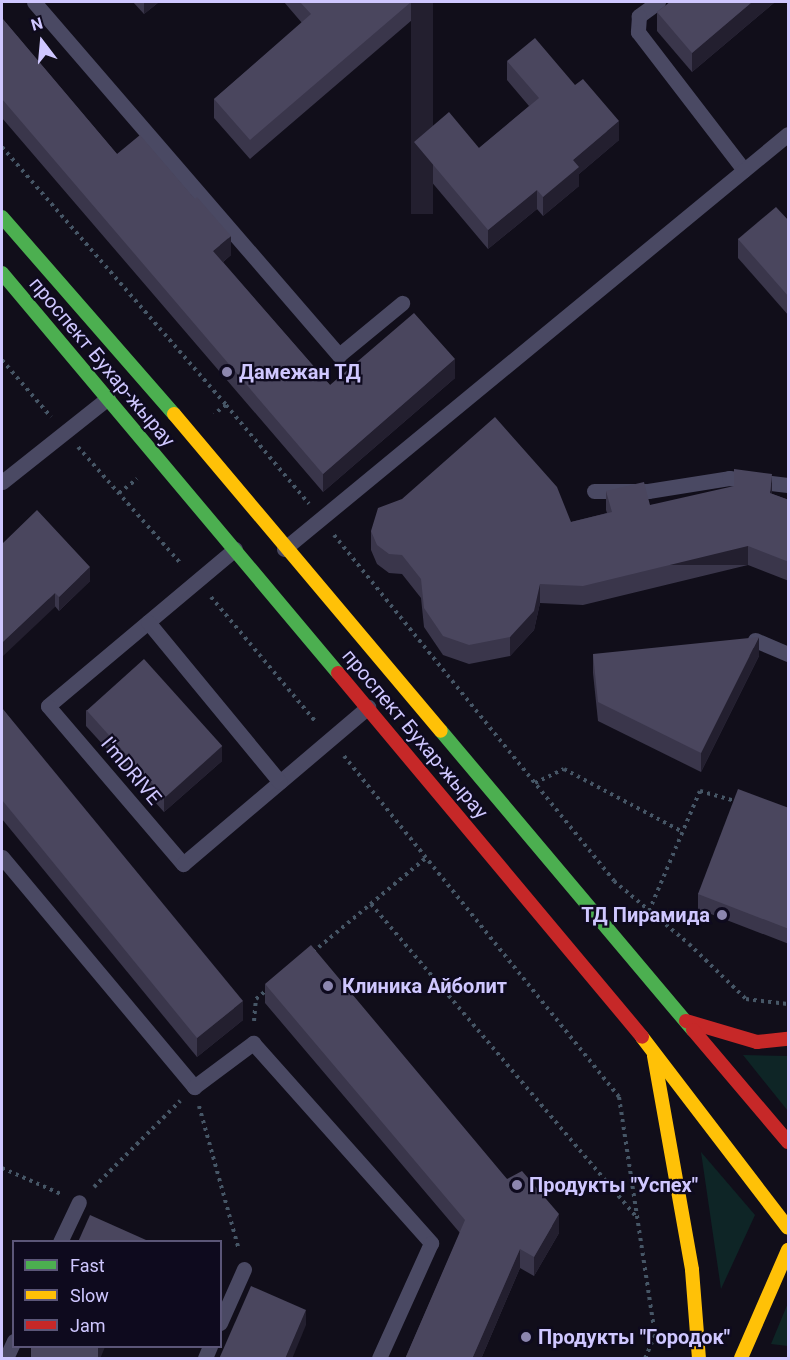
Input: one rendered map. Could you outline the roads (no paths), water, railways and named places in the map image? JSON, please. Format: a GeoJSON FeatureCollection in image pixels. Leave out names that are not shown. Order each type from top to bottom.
{"type":"FeatureCollection","features":[{"type":"Feature","properties":{"kind":"main road","name":"проспект Бухар-жырау"},"geometry":{"type":"LineString","coordinates":[[2,217],[139,373],[284,549],[789,1142]]}},
{"type":"Feature","properties":{"kind":"main road","name":"проспект Бухар-жырау"},"geometry":{"type":"LineString","coordinates":[[2,273],[654,1051],[789,1228]]}},
{"type":"Feature","properties":{"kind":"main road"},"geometry":{"type":"LineString","coordinates":[[108,398],[139,373]]}},
{"type":"Feature","properties":{"kind":"main road"},"geometry":{"type":"LineString","coordinates":[[686,1021],[757,1042],[789,1039]]}},
{"type":"Feature","properties":{"kind":"main road"},"geometry":{"type":"LineString","coordinates":[[654,1051],[692,1270],[699,1359]]}},
{"type":"Feature","properties":{"kind":"main road"},"geometry":{"type":"LineString","coordinates":[[741,1359],[789,1250]]}},
{"type":"Feature","properties":{"kind":"lane"},"geometry":{"type":"LineString","coordinates":[[34,2],[339,355],[402,303]]}},
{"type":"Feature","properties":{"kind":"lane"},"geometry":{"type":"LineString","coordinates":[[658,2],[639,16],[638,32],[744,170]]}},
{"type":"Feature","properties":{"kind":"lane"},"geometry":{"type":"LineString","coordinates":[[284,549],[789,134]]}},
{"type":"Feature","properties":{"kind":"lane"},"geometry":{"type":"LineString","coordinates":[[2,482],[108,398]]}},
{"type":"Feature","properties":{"kind":"lane"},"geometry":{"type":"LineString","coordinates":[[594,491],[648,491],[729,478],[789,485]]}},
{"type":"Feature","properties":{"kind":"lane","name":"I'mDRIVE"},"geometry":{"type":"LineString","coordinates":[[235,549],[48,706],[183,864],[368,707]]}},
{"type":"Feature","properties":{"kind":"lane"},"geometry":{"type":"LineString","coordinates":[[148,622],[280,782]]}},
{"type":"Feature","properties":{"kind":"lane"},"geometry":{"type":"LineString","coordinates":[[755,640],[789,654]]}},
{"type":"Feature","properties":{"kind":"lane"},"geometry":{"type":"LineString","coordinates":[[2,857],[194,1087],[253,1043],[430,1243],[379,1359]]}},
{"type":"Feature","properties":{"kind":"lane"},"geometry":{"type":"LineString","coordinates":[[61,1240],[79,1202]]}},
{"type":"Feature","properties":{"kind":"lane"},"geometry":{"type":"LineString","coordinates":[[222,1318],[244,1269]]}},
{"type":"Feature","properties":{"kind":"place","name":"Дамежан ТД"},"geometry":{"type":"Point","coordinates":[227,372]}},
{"type":"Feature","properties":{"kind":"place","name":"ТД Пирамида"},"geometry":{"type":"Point","coordinates":[722,915]}},
{"type":"Feature","properties":{"kind":"place","name":"Клиника Айболит"},"geometry":{"type":"Point","coordinates":[328,986]}},
{"type":"Feature","properties":{"kind":"place","name":"Продукты \"Успех\""},"geometry":{"type":"Point","coordinates":[517,1185]}},
{"type":"Feature","properties":{"kind":"place","name":"Продукты \"Городок\""},"geometry":{"type":"Point","coordinates":[526,1337]}}]}
